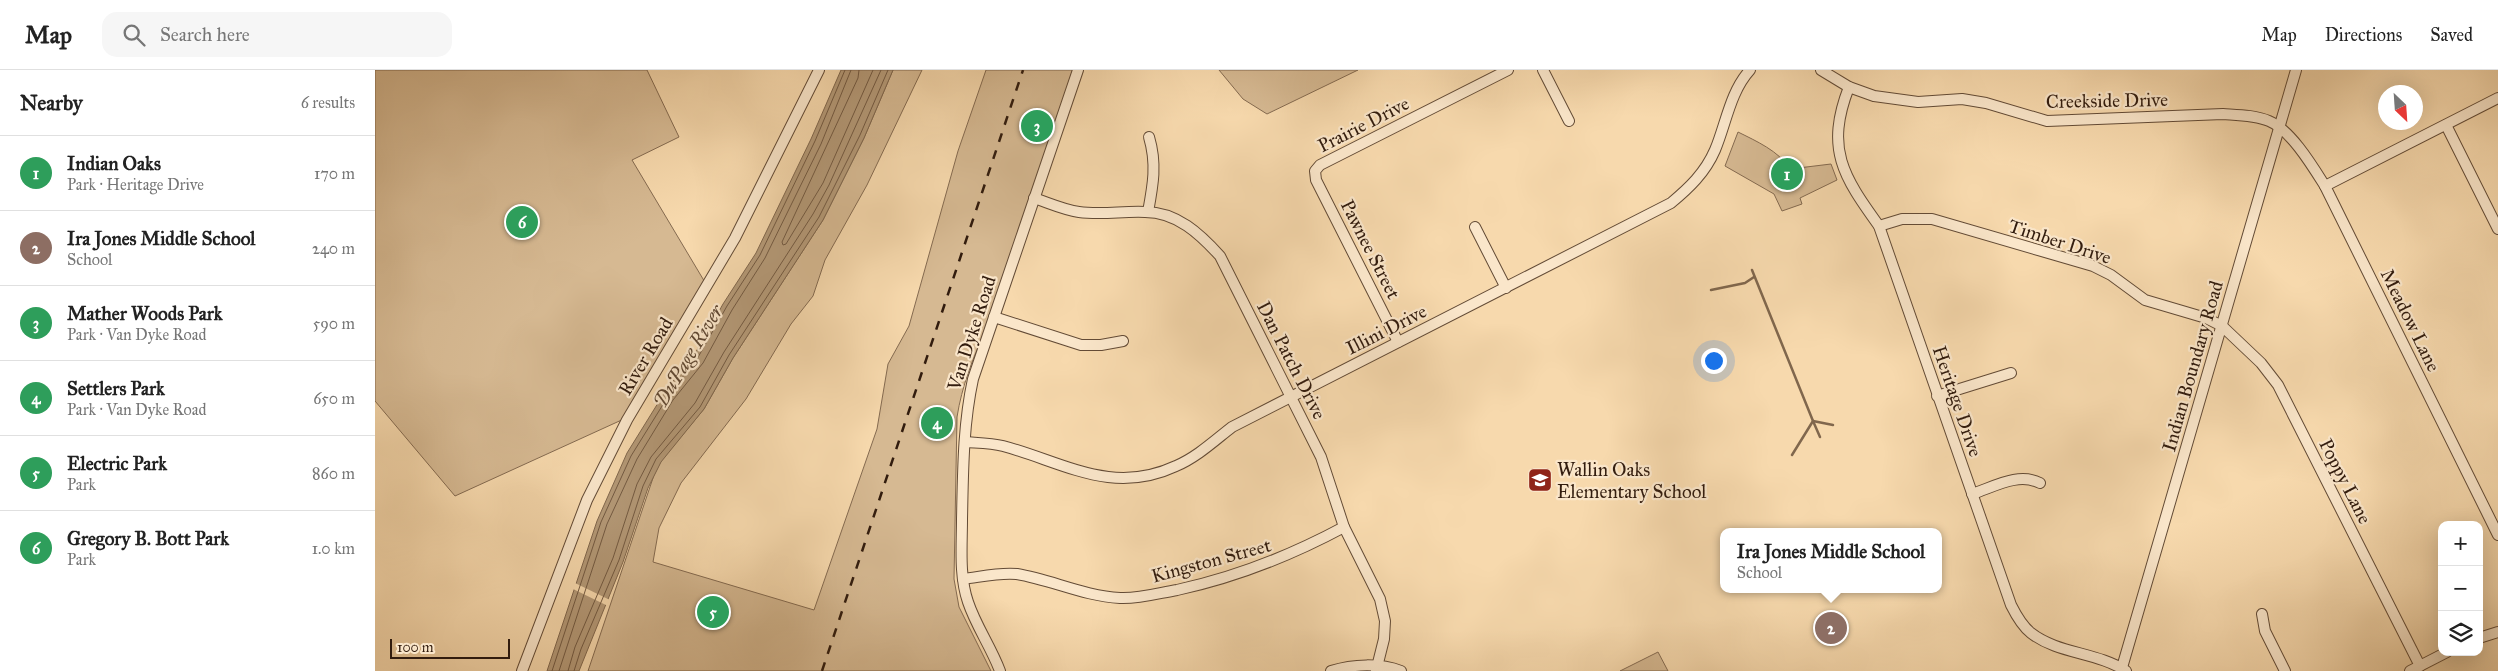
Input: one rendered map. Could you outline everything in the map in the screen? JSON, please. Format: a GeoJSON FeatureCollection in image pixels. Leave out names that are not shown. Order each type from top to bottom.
{"type":"FeatureCollection","features":[{"type":"Feature","properties":{"kind":"street","name":"River Road"},"geometry":{"type":"LineString","coordinates":[[522,671],[587,500],[627,420],[735,238],[819,70]]}},
{"type":"Feature","properties":{"kind":"street","name":"Van Dyke Road"},"geometry":{"type":"LineString","coordinates":[[1000,671],[967,601],[963,579],[967,407],[973,379],[1078,70]]}},
{"type":"Feature","properties":{"kind":"street","name":"Prairie Drive"},"geometry":{"type":"LineString","coordinates":[[1315,171],[1320,165],[1509,70]]}},
{"type":"Feature","properties":{"kind":"street"},"geometry":{"type":"LineString","coordinates":[[1543,70],[1569,121]]}},
{"type":"Feature","properties":{"kind":"street","name":"Illini Drive"},"geometry":{"type":"LineString","coordinates":[[965,442],[1002,446],[1086,474],[1105,478],[1127,478],[1174,468],[1191,458],[1232,427],[1653,214],[1671,203],[1703,173],[1715,151],[1735,93],[1750,70]]}},
{"type":"Feature","properties":{"kind":"street","name":"Creekside Drive"},"geometry":{"type":"LineString","coordinates":[[1821,70],[1849,87],[1874,96],[1918,102],[1962,99],[1987,103],[2047,121],[2223,114],[2262,119],[2279,128]]}},
{"type":"Feature","properties":{"kind":"street","name":"Indian Boundary Road"},"geometry":{"type":"LineString","coordinates":[[2123,670],[2296,70]]}},
{"type":"Feature","properties":{"kind":"street","name":"Heritage Drive"},"geometry":{"type":"LineString","coordinates":[[1849,87],[1841,108],[1837,127],[1838,145],[1843,167],[1851,188],[1879,226],[2011,605],[2030,632],[2044,641],[2108,661],[2123,670]]}},
{"type":"Feature","properties":{"kind":"street"},"geometry":{"type":"LineString","coordinates":[[2325,186],[2498,98]]}},
{"type":"Feature","properties":{"kind":"street"},"geometry":{"type":"LineString","coordinates":[[2446,125],[2498,229]]}},
{"type":"Feature","properties":{"kind":"street","name":"Meadow Lane"},"geometry":{"type":"LineString","coordinates":[[2279,128],[2298,147],[2325,186],[2498,535]]}},
{"type":"Feature","properties":{"kind":"street"},"geometry":{"type":"LineString","coordinates":[[1148,212],[1155,172],[1154,154],[1149,137]]}},
{"type":"Feature","properties":{"kind":"street","name":"Pawnee Street"},"geometry":{"type":"LineString","coordinates":[[1315,171],[1317,180],[1398,342]]}},
{"type":"Feature","properties":{"kind":"street","name":"Dan Patch Drive"},"geometry":{"type":"LineString","coordinates":[[1034,198],[1078,212],[1148,212],[1185,224],[1205,240],[1219,256],[1292,396],[1321,457],[1344,527],[1380,599],[1385,621],[1384,639],[1377,668]]}},
{"type":"Feature","properties":{"kind":"street","name":"Timber Drive"},"geometry":{"type":"LineString","coordinates":[[1879,226],[1902,219],[1917,217],[1932,219],[2093,266],[2111,275],[2145,300],[2206,318],[2222,326]]}},
{"type":"Feature","properties":{"kind":"street"},"geometry":{"type":"LineString","coordinates":[[1475,226],[1506,288]]}},
{"type":"Feature","properties":{"kind":"street"},"geometry":{"type":"LineString","coordinates":[[994,317],[1081,345],[1101,345],[1123,341]]}},
{"type":"Feature","properties":{"kind":"street","name":"Poppy Lane"},"geometry":{"type":"LineString","coordinates":[[2222,326],[2243,344],[2277,385],[2420,666]]}},
{"type":"Feature","properties":{"kind":"street"},"geometry":{"type":"LineString","coordinates":[[1937,396],[2011,373]]}},
{"type":"Feature","properties":{"kind":"street"},"geometry":{"type":"LineString","coordinates":[[1972,494],[2018,478],[2032,479],[2040,483]]}},
{"type":"Feature","properties":{"kind":"street","name":"Kingston Street"},"geometry":{"type":"LineString","coordinates":[[963,579],[1014,574],[1095,595],[1122,598],[1153,595],[1205,584],[1289,556],[1344,527]]}},
{"type":"Feature","properties":{"kind":"street"},"geometry":{"type":"LineString","coordinates":[[2261,614],[2265,631],[2285,671]]}},
{"type":"Feature","properties":{"kind":"street"},"geometry":{"type":"LineString","coordinates":[[2483,637],[2498,632]]}},
{"type":"Feature","properties":{"kind":"street"},"geometry":{"type":"LineString","coordinates":[[2410,671],[2439,656]]}},
{"type":"Feature","properties":{"kind":"street"},"geometry":{"type":"LineString","coordinates":[[1331,671],[1358,666],[1401,671]]}},
{"type":"Feature","properties":{"kind":"shaded area"},"geometry":{"type":"Polygon","coordinates":[[[375,70],[647,70],[679,137],[632,160],[706,284],[626,418],[455,496],[375,401],[375,70]]]}},
{"type":"Feature","properties":{"kind":"shaded area"},"geometry":{"type":"Polygon","coordinates":[[[893,70],[922,70],[867,185],[825,260],[813,296],[791,324],[746,399],[681,483],[659,528],[653,562],[814,610],[877,429],[888,364],[909,326],[958,151],[986,70],[1074,70],[985,332],[968,373],[957,417],[954,579],[959,607],[991,671],[588,671],[654,475],[661,461],[704,409],[733,358],[823,220],[864,138],[893,70]]]}},
{"type":"Feature","properties":{"kind":"shaded area"},"geometry":{"type":"Polygon","coordinates":[[[1219,70],[1358,70],[1267,114],[1243,99],[1219,70]]]}},
{"type":"Feature","properties":{"kind":"shaded area"},"geometry":{"type":"Polygon","coordinates":[[[1738,132],[1773,152],[1790,169],[1831,164],[1837,180],[1800,198],[1802,204],[1782,211],[1774,194],[1725,166],[1738,132]]]}},
{"type":"Feature","properties":{"kind":"shaded area"},"geometry":{"type":"Polygon","coordinates":[[[1658,652],[1668,671],[1620,671],[1658,652]]]}},
{"type":"Feature","properties":{"kind":"water"},"geometry":{"type":"Polygon","coordinates":[[[841,70],[893,70],[864,138],[823,220],[733,358],[704,409],[661,462],[648,488],[623,562],[579,671],[547,671],[597,521],[627,453],[668,387],[693,357],[723,304],[756,253],[811,139],[841,70]]]}},
{"type":"Feature","properties":{"kind":"pier"},"geometry":{"type":"Polygon","coordinates":[[[575,583],[610,600],[608,606],[573,589],[575,583]]]}},
{"type":"Feature","properties":{"kind":"waterway"},"geometry":{"type":"LineString","coordinates":[[1752,270],[1813,421],[1792,455]]}},
{"type":"Feature","properties":{"kind":"waterway"},"geometry":{"type":"LineString","coordinates":[[1711,290],[1745,283],[1754,277]]}},
{"type":"Feature","properties":{"kind":"waterway"},"geometry":{"type":"LineString","coordinates":[[1813,421],[1833,425]]}},
{"type":"Feature","properties":{"kind":"waterway"},"geometry":{"type":"LineString","coordinates":[[1813,421],[1820,437]]}},
{"type":"Feature","properties":{"kind":"railway"},"geometry":{"type":"LineString","coordinates":[[822,671],[1023,70]]}},
{"type":"Feature","properties":{"kind":"place","name":"Mather Woods Park"},"geometry":{"type":"Point","coordinates":[1037,126]}},
{"type":"Feature","properties":{"kind":"place","name":"Indian Oaks"},"geometry":{"type":"Point","coordinates":[1787,174]}},
{"type":"Feature","properties":{"kind":"place","name":"Gregory B. Bott Park"},"geometry":{"type":"Point","coordinates":[522,222]}},
{"type":"Feature","properties":{"kind":"place","name":"Settlers Park"},"geometry":{"type":"Point","coordinates":[937,423]}},
{"type":"Feature","properties":{"kind":"place","name":"Wallin Oaks Elementary School"},"geometry":{"type":"Point","coordinates":[1540,480]}},
{"type":"Feature","properties":{"kind":"place","name":"Electric Park"},"geometry":{"type":"Point","coordinates":[713,612]}},
{"type":"Feature","properties":{"kind":"place","name":"Ira Jones Middle School"},"geometry":{"type":"Point","coordinates":[1831,628]}},
{"type":"Feature","properties":{"kind":"water label","name":"DuPage River"},"geometry":{"type":"Point","coordinates":[688,356]}}]}
